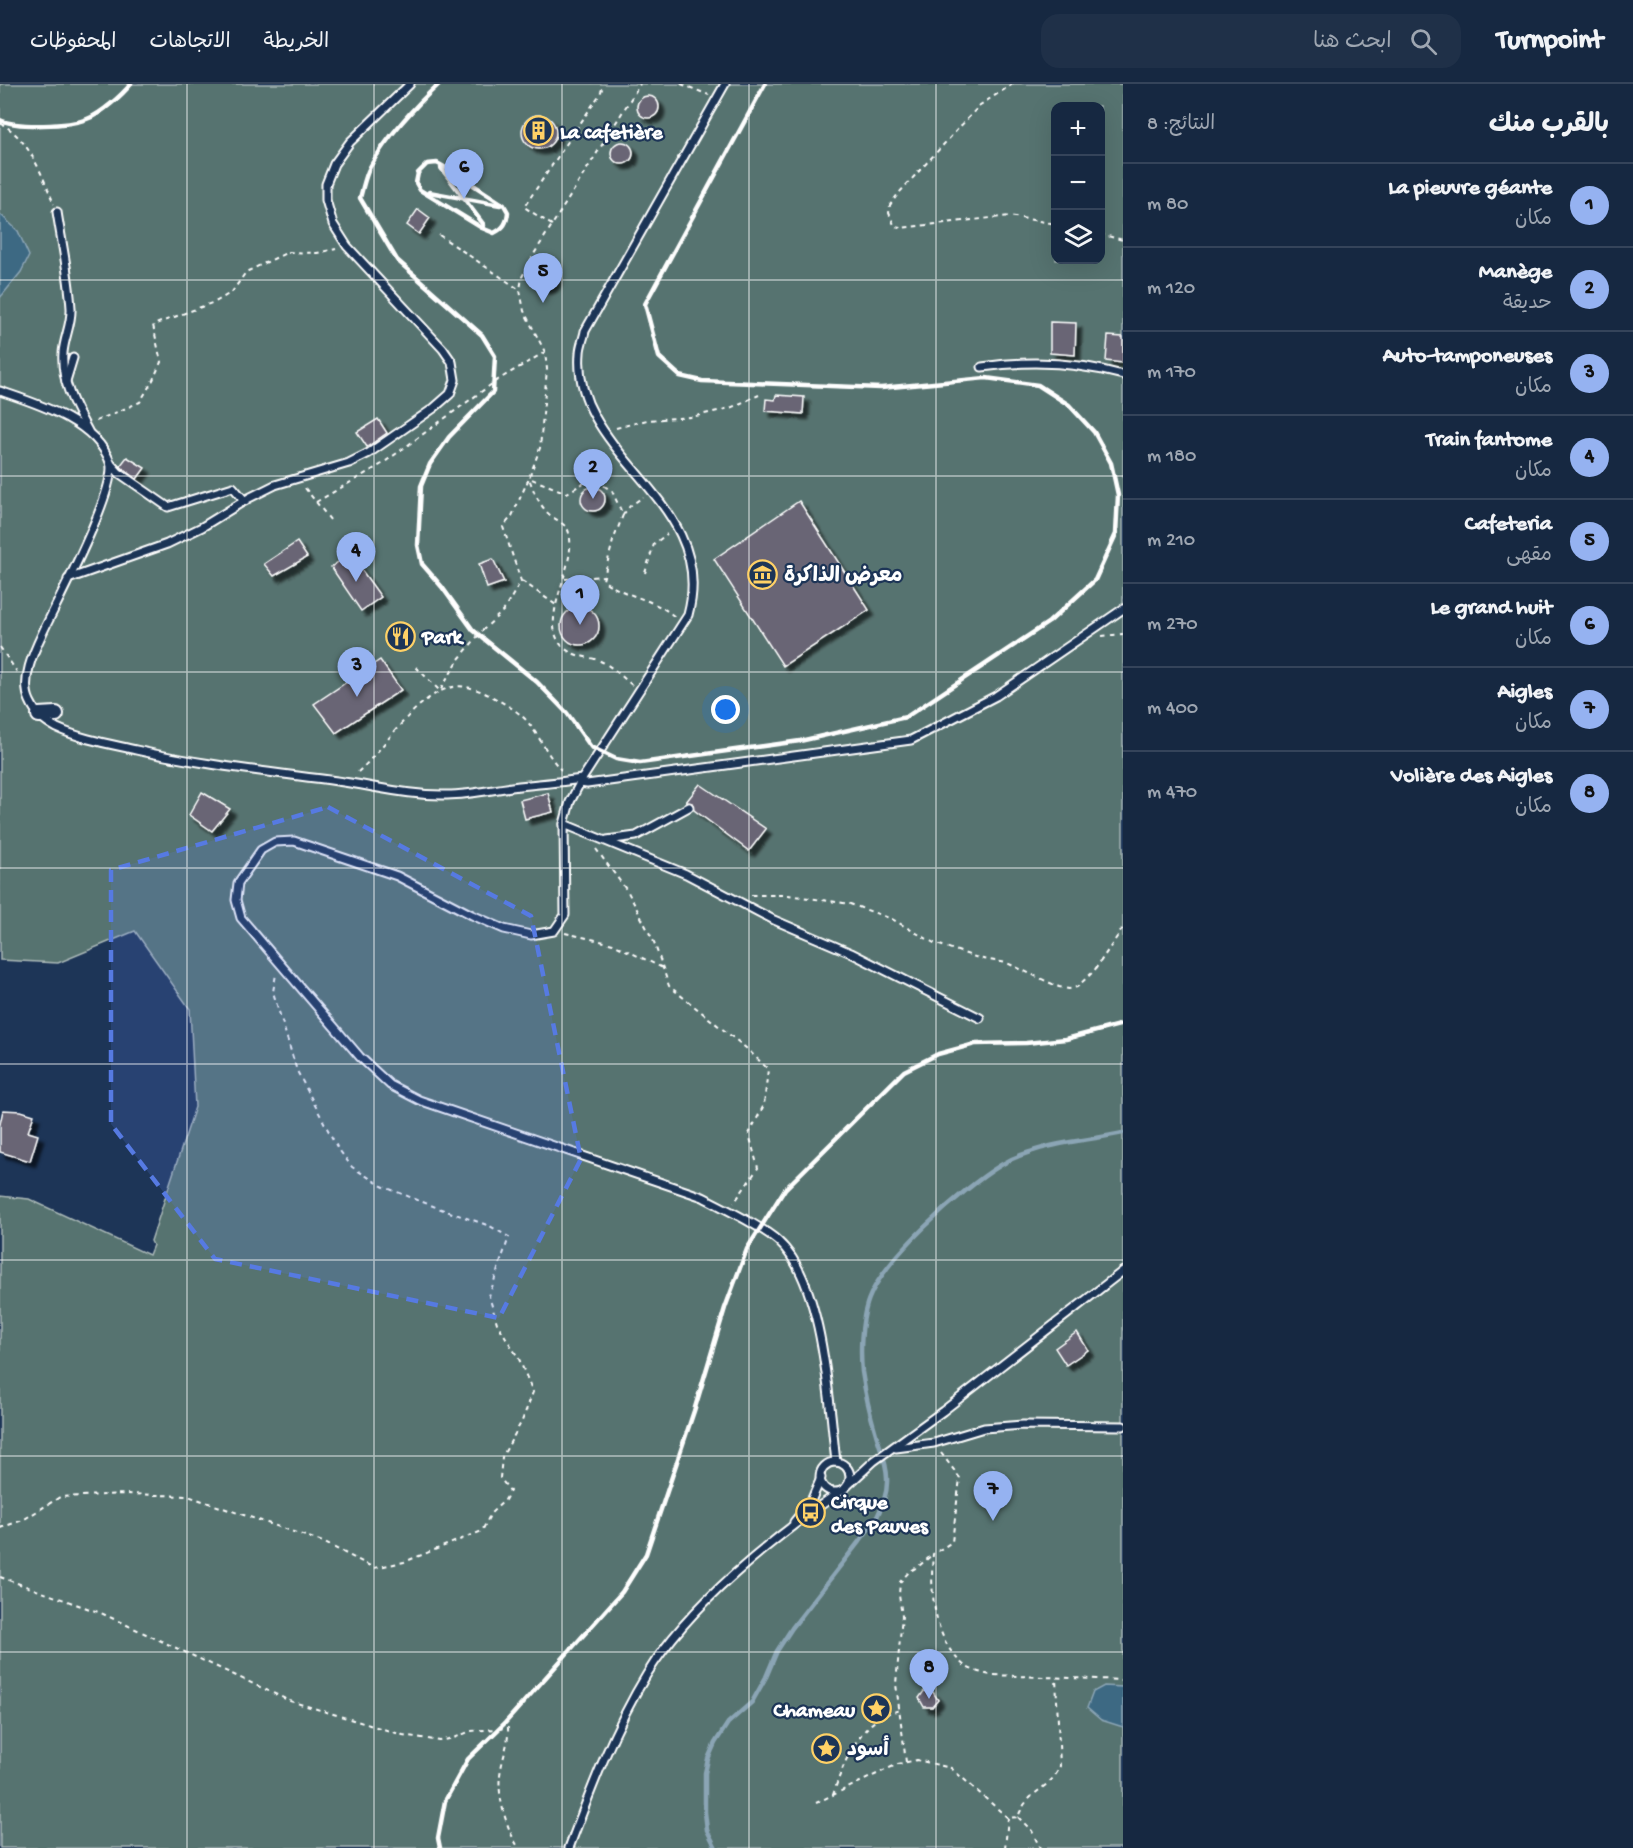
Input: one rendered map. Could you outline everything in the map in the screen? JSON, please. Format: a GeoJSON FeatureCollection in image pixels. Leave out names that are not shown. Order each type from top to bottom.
{"type":"FeatureCollection","features":[{"type":"Feature","properties":{"kind":"street"},"geometry":{"type":"LineString","coordinates":[[39,716],[56,714]]}},
{"type":"Feature","properties":{"kind":"lane"},"geometry":{"type":"LineString","coordinates":[[68,579],[167,544],[276,485],[349,463],[369,453],[434,408],[450,394],[455,380],[452,362],[443,349],[348,246],[333,224],[326,200],[326,184],[334,164],[350,142],[410,84]]}},
{"type":"Feature","properties":{"kind":"lane"},"geometry":{"type":"LineString","coordinates":[[725,84],[585,331],[579,353],[581,381],[590,409],[618,451],[653,491],[676,526],[687,548],[692,571],[693,598],[688,615],[581,781],[570,802],[564,824],[565,915],[554,931],[531,935],[504,929],[397,876],[294,841],[275,843],[261,850],[238,883],[236,900],[241,918],[360,1057],[390,1084],[419,1100],[703,1197],[778,1241],[801,1272],[816,1314],[836,1462]]}},
{"type":"Feature","properties":{"kind":"lane"},"geometry":{"type":"LineString","coordinates":[[57,212],[72,312],[62,354],[66,383],[75,409],[87,430],[119,473],[168,507],[233,487],[245,501]]}},
{"type":"Feature","properties":{"kind":"lane"},"geometry":{"type":"LineString","coordinates":[[66,383],[74,358]]}},
{"type":"Feature","properties":{"kind":"lane"},"geometry":{"type":"LineString","coordinates":[[982,367],[1027,363],[1070,365],[1123,375]]}},
{"type":"Feature","properties":{"kind":"lane"},"geometry":{"type":"LineString","coordinates":[[0,391],[39,404],[87,430]]}},
{"type":"Feature","properties":{"kind":"lane"},"geometry":{"type":"LineString","coordinates":[[111,464],[111,478],[105,496],[33,652],[27,687],[29,700],[39,716],[55,727],[72,733],[183,761],[347,782],[405,794],[448,795],[581,781],[587,784],[911,741],[996,696],[1123,609]]}},
{"type":"Feature","properties":{"kind":"lane"},"geometry":{"type":"LineString","coordinates":[[605,840],[636,836],[689,807]]}},
{"type":"Feature","properties":{"kind":"lane"},"geometry":{"type":"LineString","coordinates":[[564,824],[686,874],[774,920],[851,954],[980,1018]]}},
{"type":"Feature","properties":{"kind":"lane"},"geometry":{"type":"LineString","coordinates":[[569,1848],[610,1746],[648,1673],[667,1646],[713,1593],[785,1533],[841,1491],[874,1461],[893,1449],[1123,1271]]}},
{"type":"Feature","properties":{"kind":"lane"},"geometry":{"type":"LineString","coordinates":[[893,1449],[934,1443],[984,1428],[1023,1425],[1123,1426]]}},
{"type":"Feature","properties":{"kind":"lane"},"geometry":{"type":"LineString","coordinates":[[785,1533],[811,1501],[826,1465],[836,1462],[847,1468],[850,1476],[847,1486]]}},
{"type":"Feature","properties":{"kind":"lane"},"geometry":{"type":"LineString","coordinates":[[821,1478],[828,1490],[841,1491]]}},
{"type":"Feature","properties":{"kind":"path"},"geometry":{"type":"LineString","coordinates":[[552,225],[524,207],[600,94],[604,84]]}},
{"type":"Feature","properties":{"kind":"path"},"geometry":{"type":"LineString","coordinates":[[681,84],[717,98]]}},
{"type":"Feature","properties":{"kind":"path"},"geometry":{"type":"LineString","coordinates":[[1013,84],[980,105],[934,154],[893,200],[889,213],[890,219],[895,227],[902,228],[1009,216],[1051,223]]}},
{"type":"Feature","properties":{"kind":"path"},"geometry":{"type":"LineString","coordinates":[[556,605],[521,580],[502,528],[512,516],[540,448],[547,369],[545,352],[524,311],[520,290],[522,277],[640,85]]}},
{"type":"Feature","properties":{"kind":"path"},"geometry":{"type":"LineString","coordinates":[[0,123],[11,128],[37,162],[57,212]]}},
{"type":"Feature","properties":{"kind":"path"},"geometry":{"type":"LineString","coordinates":[[439,235],[520,290]]}},
{"type":"Feature","properties":{"kind":"path"},"geometry":{"type":"LineString","coordinates":[[1105,235],[1123,240]]}},
{"type":"Feature","properties":{"kind":"path"},"geometry":{"type":"LineString","coordinates":[[87,430],[140,402],[161,362],[153,325],[217,301],[232,292],[246,272],[288,252],[318,253],[348,246]]}},
{"type":"Feature","properties":{"kind":"path"},"geometry":{"type":"LineString","coordinates":[[316,502],[382,464],[496,381],[545,352]]}},
{"type":"Feature","properties":{"kind":"path"},"geometry":{"type":"LineString","coordinates":[[605,431],[647,420],[692,417],[730,408],[759,396]]}},
{"type":"Feature","properties":{"kind":"path"},"geometry":{"type":"LineString","coordinates":[[529,478],[567,493],[592,478],[612,491],[623,515]]}},
{"type":"Feature","properties":{"kind":"path"},"geometry":{"type":"LineString","coordinates":[[529,478],[546,512],[568,529],[572,545],[553,615],[555,634],[562,646],[574,655],[601,661],[639,692]]}},
{"type":"Feature","properties":{"kind":"path"},"geometry":{"type":"LineString","coordinates":[[296,479],[332,521]]}},
{"type":"Feature","properties":{"kind":"path"},"geometry":{"type":"LineString","coordinates":[[653,491],[630,506],[623,515],[613,541],[603,580],[611,587],[659,605],[682,624]]}},
{"type":"Feature","properties":{"kind":"path"},"geometry":{"type":"LineString","coordinates":[[645,573],[654,544],[676,526]]}},
{"type":"Feature","properties":{"kind":"path"},"geometry":{"type":"LineString","coordinates":[[564,579],[604,576]]}},
{"type":"Feature","properties":{"kind":"path"},"geometry":{"type":"LineString","coordinates":[[440,691],[459,659],[482,631],[504,610],[521,580]]}},
{"type":"Feature","properties":{"kind":"path"},"geometry":{"type":"LineString","coordinates":[[0,647],[27,687]]}},
{"type":"Feature","properties":{"kind":"path"},"geometry":{"type":"LineString","coordinates":[[416,667],[440,691]]}},
{"type":"Feature","properties":{"kind":"path"},"geometry":{"type":"LineString","coordinates":[[347,782],[366,766],[424,702],[440,691],[455,686],[468,687],[506,704],[525,720],[562,771],[581,781]]}},
{"type":"Feature","properties":{"kind":"path"},"geometry":{"type":"LineString","coordinates":[[584,832],[628,892],[654,942],[669,986],[746,1048],[768,1069],[764,1106],[749,1134],[758,1168],[728,1210]]}},
{"type":"Feature","properties":{"kind":"path"},"geometry":{"type":"LineString","coordinates":[[732,897],[770,894],[850,904],[892,919],[934,943],[978,958],[1008,963],[1059,987],[1069,989],[1077,987],[1094,971],[1123,928]]}},
{"type":"Feature","properties":{"kind":"path"},"geometry":{"type":"LineString","coordinates":[[554,931],[613,944],[663,968]]}},
{"type":"Feature","properties":{"kind":"path"},"geometry":{"type":"LineString","coordinates":[[0,1528],[23,1520],[60,1497],[126,1494],[188,1496],[323,1542],[374,1568],[404,1562],[482,1531],[491,1513],[505,1500],[510,1491],[500,1478],[502,1457],[522,1422],[533,1392],[519,1359],[496,1323],[489,1296],[509,1237],[490,1226],[382,1186],[352,1167],[337,1147],[297,1071],[273,992],[278,962]]}},
{"type":"Feature","properties":{"kind":"path"},"geometry":{"type":"LineString","coordinates":[[906,1762],[896,1684],[902,1616],[900,1582],[909,1572],[952,1542],[960,1478],[934,1443]]}},
{"type":"Feature","properties":{"kind":"path"},"geometry":{"type":"LineString","coordinates":[[933,1554],[933,1599],[938,1622],[946,1642],[966,1666],[991,1675],[1123,1680]]}},
{"type":"Feature","properties":{"kind":"path"},"geometry":{"type":"LineString","coordinates":[[0,1577],[101,1613],[290,1701],[403,1736],[440,1741],[471,1731],[508,1728],[509,1742],[500,1776],[503,1809],[519,1848]]}},
{"type":"Feature","properties":{"kind":"path"},"geometry":{"type":"LineString","coordinates":[[1018,1817],[1023,1805],[1034,1793],[1056,1777],[1060,1766],[1056,1678]]}},
{"type":"Feature","properties":{"kind":"path"},"geometry":{"type":"LineString","coordinates":[[833,1795],[840,1774],[860,1738],[883,1715],[900,1710]]}},
{"type":"Feature","properties":{"kind":"path"},"geometry":{"type":"LineString","coordinates":[[816,1803],[898,1764],[917,1760],[951,1768],[1008,1818],[1018,1817]]}},
{"type":"Feature","properties":{"kind":"path"},"geometry":{"type":"LineString","coordinates":[[1018,1817],[1032,1831],[1040,1848]]}},
{"type":"Feature","properties":{"kind":"path"},"geometry":{"type":"LineString","coordinates":[[1005,1848],[1008,1818]]}},
{"type":"Feature","properties":{"kind":"highlighted area"},"geometry":{"type":"Polygon","coordinates":[[[328,807],[531,916],[581,1159],[499,1318],[215,1259],[111,1124],[111,870],[328,807]]]}},
{"type":"Feature","properties":{"kind":"green space"},"geometry":{"type":"Polygon","coordinates":[[[0,84],[1123,84],[1123,1848],[0,1848],[0,1196],[29,1199],[149,1255],[153,1245],[151,1241],[195,1107],[190,1009],[135,931],[58,963],[0,960],[0,84]]]}},
{"type":"Feature","properties":{"kind":"water"},"geometry":{"type":"Polygon","coordinates":[[[0,214],[18,231],[29,256],[21,272],[0,298],[0,214]]]}},
{"type":"Feature","properties":{"kind":"water"},"geometry":{"type":"Polygon","coordinates":[[[1104,1686],[1123,1687],[1123,1727],[1101,1720],[1087,1708],[1093,1692],[1104,1686]]]}},
{"type":"Feature","properties":{"kind":"building"},"geometry":{"type":"Polygon","coordinates":[[[648,96],[656,99],[659,107],[656,115],[648,118],[640,115],[637,107],[640,99],[648,96]]]}},
{"type":"Feature","properties":{"kind":"building","name":"La cafetière"},"geometry":{"type":"Polygon","coordinates":[[[539,115],[551,120],[556,132],[551,144],[539,149],[527,144],[522,132],[527,120],[539,115]]]}},
{"type":"Feature","properties":{"kind":"building"},"geometry":{"type":"Polygon","coordinates":[[[618,142],[626,142],[633,149],[633,157],[626,164],[618,164],[611,157],[611,149],[618,142]]]}},
{"type":"Feature","properties":{"kind":"building"},"geometry":{"type":"Polygon","coordinates":[[[418,209],[430,218],[419,234],[407,225],[418,209]]]}},
{"type":"Feature","properties":{"kind":"building"},"geometry":{"type":"Polygon","coordinates":[[[545,268],[552,271],[555,278],[552,285],[545,288],[538,285],[535,278],[538,271],[545,268]]]}},
{"type":"Feature","properties":{"kind":"building"},"geometry":{"type":"Polygon","coordinates":[[[1050,322],[1076,323],[1075,355],[1050,353],[1050,322]]]}},
{"type":"Feature","properties":{"kind":"building"},"geometry":{"type":"Polygon","coordinates":[[[1108,336],[1123,337],[1123,363],[1106,361],[1108,336]]]}},
{"type":"Feature","properties":{"kind":"building"},"geometry":{"type":"Polygon","coordinates":[[[776,395],[804,397],[803,414],[765,411],[766,399],[775,400],[776,395]]]}},
{"type":"Feature","properties":{"kind":"building"},"geometry":{"type":"Polygon","coordinates":[[[378,419],[387,433],[367,447],[357,432],[378,419]]]}},
{"type":"Feature","properties":{"kind":"building"},"geometry":{"type":"Polygon","coordinates":[[[127,457],[145,468],[137,479],[120,466],[127,457]]]}},
{"type":"Feature","properties":{"kind":"building"},"geometry":{"type":"Polygon","coordinates":[[[593,487],[601,491],[605,499],[601,507],[593,511],[585,507],[581,499],[585,491],[593,487]]]}},
{"type":"Feature","properties":{"kind":"building"},"geometry":{"type":"Polygon","coordinates":[[[799,501],[869,610],[783,666],[714,559],[799,501]]]}},
{"type":"Feature","properties":{"kind":"building"},"geometry":{"type":"Polygon","coordinates":[[[297,542],[307,557],[274,576],[264,564],[297,542]]]}},
{"type":"Feature","properties":{"kind":"building"},"geometry":{"type":"Polygon","coordinates":[[[350,554],[381,597],[361,611],[331,567],[350,554]]]}},
{"type":"Feature","properties":{"kind":"building"},"geometry":{"type":"Polygon","coordinates":[[[493,559],[504,582],[487,588],[479,564],[493,559]]]}},
{"type":"Feature","properties":{"kind":"building"},"geometry":{"type":"Polygon","coordinates":[[[580,607],[593,613],[599,626],[593,639],[580,645],[567,639],[561,626],[567,613],[580,607]]]}},
{"type":"Feature","properties":{"kind":"building"},"geometry":{"type":"Polygon","coordinates":[[[380,660],[401,690],[336,733],[314,704],[380,660]]]}},
{"type":"Feature","properties":{"kind":"building"},"geometry":{"type":"Polygon","coordinates":[[[700,784],[766,829],[749,851],[694,810],[692,803],[686,802],[700,784]]]}},
{"type":"Feature","properties":{"kind":"building"},"geometry":{"type":"Polygon","coordinates":[[[202,792],[230,809],[212,831],[189,815],[202,792]]]}},
{"type":"Feature","properties":{"kind":"building"},"geometry":{"type":"Polygon","coordinates":[[[548,793],[553,812],[525,819],[520,800],[548,793]]]}},
{"type":"Feature","properties":{"kind":"building"},"geometry":{"type":"Polygon","coordinates":[[[3,1110],[21,1111],[34,1115],[28,1132],[38,1135],[30,1161],[0,1152],[0,1124],[3,1110]]]}},
{"type":"Feature","properties":{"kind":"building"},"geometry":{"type":"Polygon","coordinates":[[[1077,1332],[1088,1350],[1066,1365],[1055,1348],[1077,1332]]]}},
{"type":"Feature","properties":{"kind":"building"},"geometry":{"type":"Polygon","coordinates":[[[924,1691],[933,1692],[938,1700],[932,1707],[924,1707],[919,1698],[924,1691]]]}},
{"type":"Feature","properties":{"kind":"waterway"},"geometry":{"type":"LineString","coordinates":[[716,1848],[707,1830],[705,1812],[705,1773],[715,1743],[728,1723],[752,1702],[777,1651],[792,1628],[875,1521],[884,1500],[887,1489],[886,1467],[870,1411],[861,1364],[863,1320],[875,1287],[888,1267],[925,1227],[966,1190],[1001,1165],[1041,1148],[1123,1133]]}},
{"type":"Feature","properties":{"kind":"railway"},"geometry":{"type":"LineString","coordinates":[[0,120],[19,124],[56,125],[87,119],[105,109],[131,84]]}},
{"type":"Feature","properties":{"kind":"railway"},"geometry":{"type":"LineString","coordinates":[[439,84],[411,112],[376,156],[365,178],[360,198],[397,260],[482,335],[495,356],[493,392],[449,437],[430,464],[421,486],[418,545],[422,564],[473,630],[537,682],[567,713],[591,747],[616,759],[640,763],[800,741],[906,717],[1049,622],[1095,580],[1116,534],[1118,495],[1111,463],[1094,432],[1069,405],[1038,385],[986,378],[881,388],[702,381],[680,376],[659,357],[645,304],[765,84]]}},
{"type":"Feature","properties":{"kind":"railway"},"geometry":{"type":"LineString","coordinates":[[437,163],[504,205],[508,212],[503,227],[494,233],[482,228],[420,190],[416,183],[418,173],[427,164],[437,163]]}},
{"type":"Feature","properties":{"kind":"railway"},"geometry":{"type":"LineString","coordinates":[[441,168],[484,225]]}},
{"type":"Feature","properties":{"kind":"railway"},"geometry":{"type":"LineString","coordinates":[[429,192],[500,205]]}},
{"type":"Feature","properties":{"kind":"railway"},"geometry":{"type":"LineString","coordinates":[[440,1848],[438,1838],[445,1801],[468,1759],[505,1723],[622,1592],[646,1554],[694,1411],[725,1308],[747,1249],[785,1189],[904,1071],[938,1054],[975,1044],[1066,1039],[1123,1024]]}},
{"type":"Feature","properties":{"kind":"place","name":"La cafetière"},"geometry":{"type":"Point","coordinates":[539,131]}},
{"type":"Feature","properties":{"kind":"place","name":"Le grand huit"},"geometry":{"type":"Point","coordinates":[464,199]}},
{"type":"Feature","properties":{"kind":"place","name":"Cafeteria"},"geometry":{"type":"Point","coordinates":[543,303]}},
{"type":"Feature","properties":{"kind":"place","name":"Manège"},"geometry":{"type":"Point","coordinates":[593,499]}},
{"type":"Feature","properties":{"kind":"place","name":"معرض الذاكرة"},"geometry":{"type":"Point","coordinates":[763,574]}},
{"type":"Feature","properties":{"kind":"place","name":"Train fantome"},"geometry":{"type":"Point","coordinates":[356,582]}},
{"type":"Feature","properties":{"kind":"place","name":"La pieuvre géante"},"geometry":{"type":"Point","coordinates":[580,625]}},
{"type":"Feature","properties":{"kind":"place","name":"Park"},"geometry":{"type":"Point","coordinates":[401,636]}},
{"type":"Feature","properties":{"kind":"place","name":"Auto-tamponeuses"},"geometry":{"type":"Point","coordinates":[357,697]}},
{"type":"Feature","properties":{"kind":"place","name":"Cirque des Pauves"},"geometry":{"type":"Point","coordinates":[810,1513]}},
{"type":"Feature","properties":{"kind":"place","name":"Aigles"},"geometry":{"type":"Point","coordinates":[993,1521]}},
{"type":"Feature","properties":{"kind":"place","name":"Volière des Aigles"},"geometry":{"type":"Point","coordinates":[929,1699]}},
{"type":"Feature","properties":{"kind":"place","name":"Chameau"},"geometry":{"type":"Point","coordinates":[876,1709]}},
{"type":"Feature","properties":{"kind":"place","name":"أسود"},"geometry":{"type":"Point","coordinates":[826,1748]}}]}
